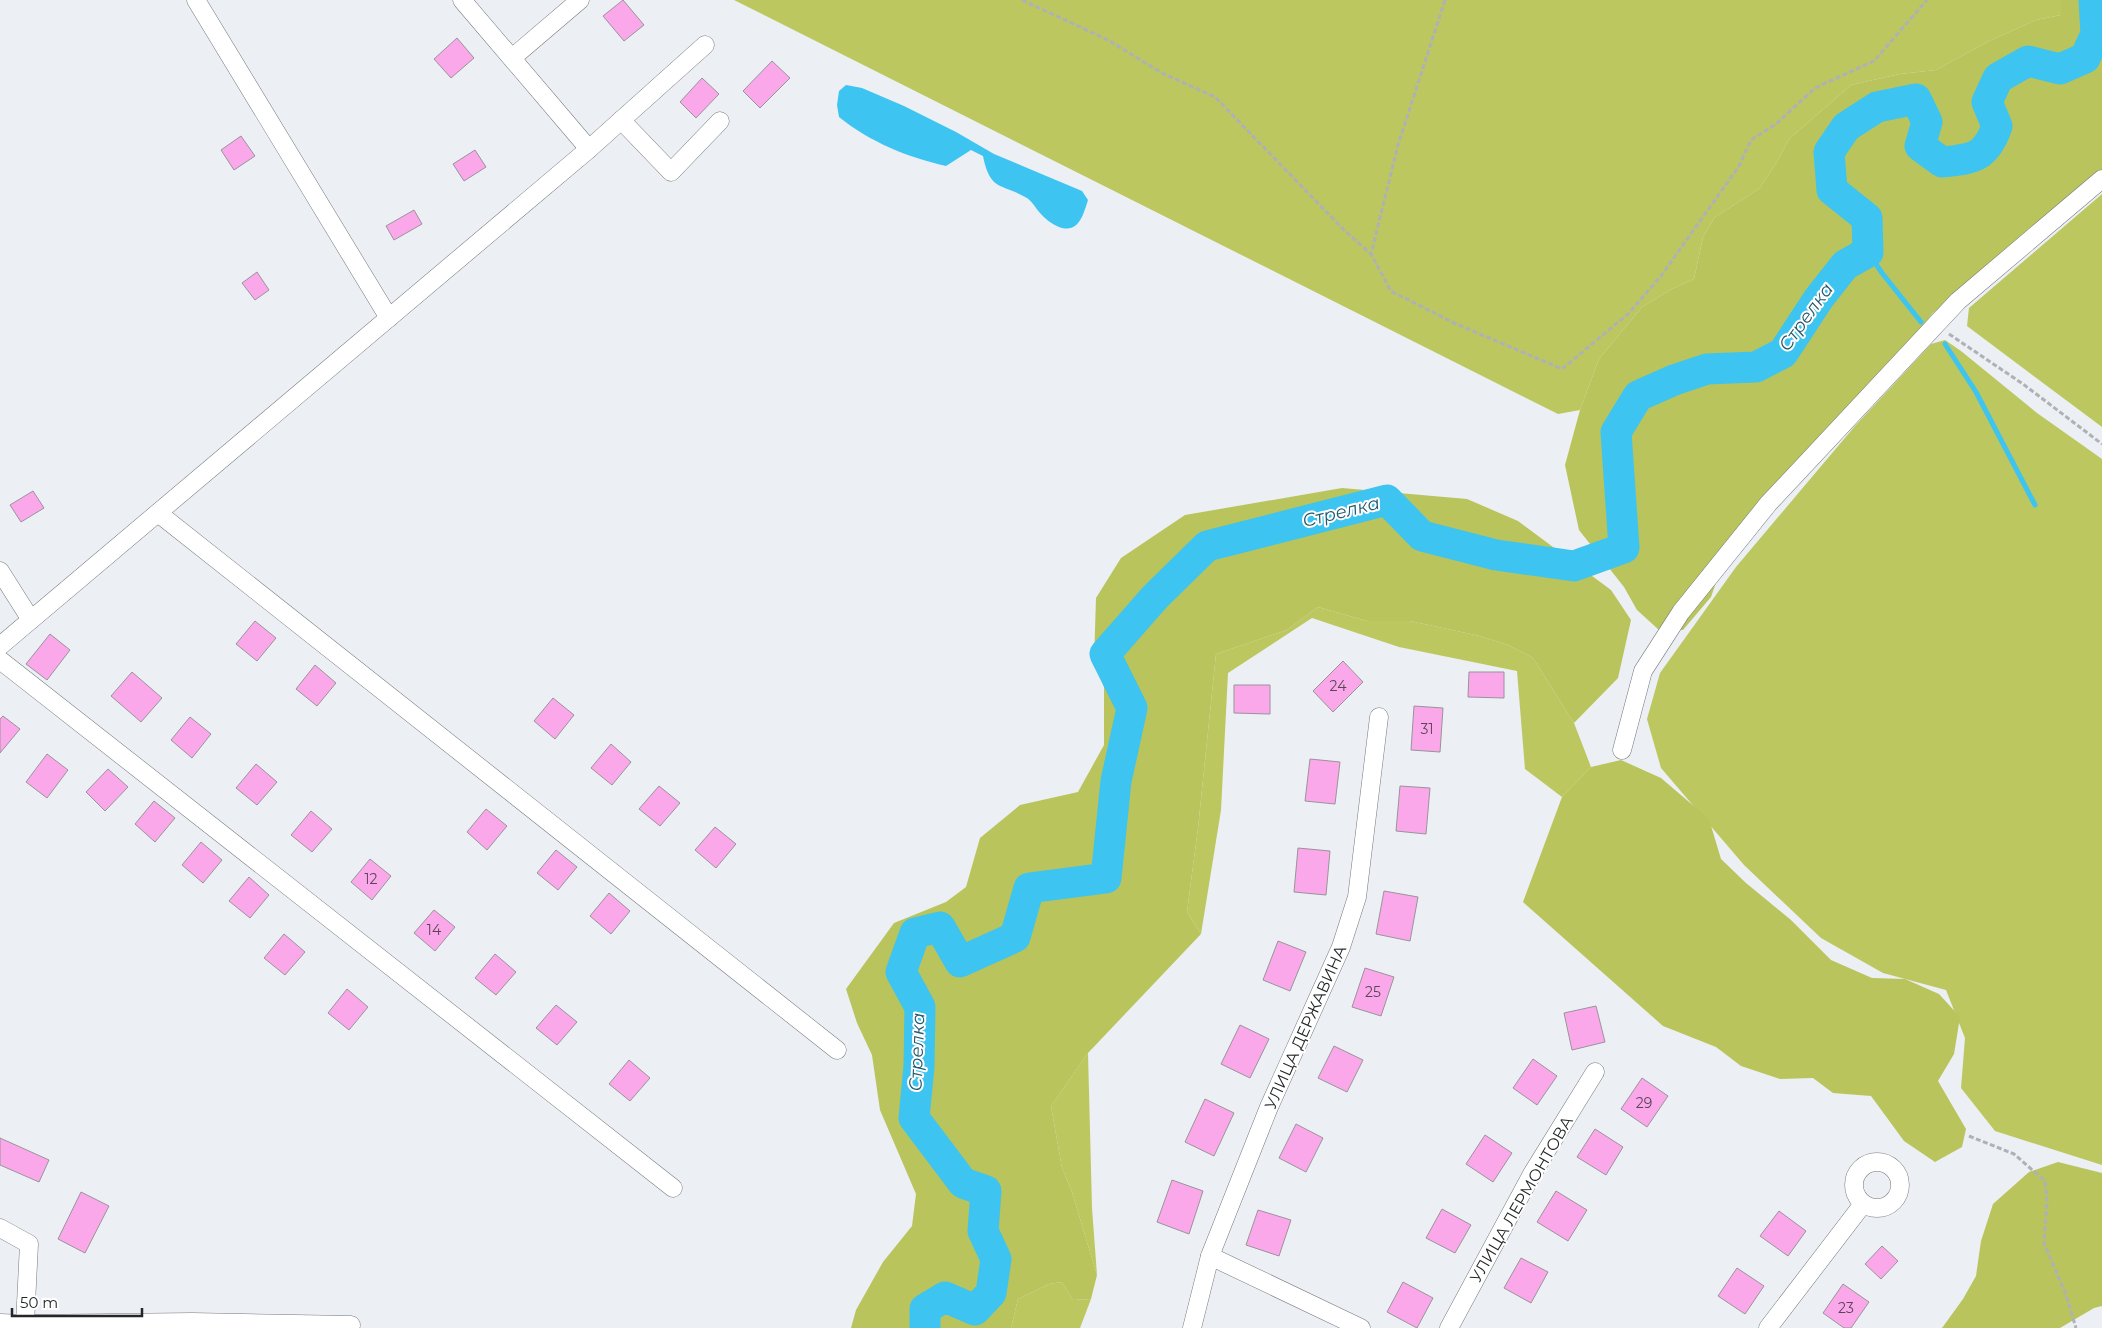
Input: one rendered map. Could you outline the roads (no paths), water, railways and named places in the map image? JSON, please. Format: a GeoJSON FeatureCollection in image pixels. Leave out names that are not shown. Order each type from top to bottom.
{"type":"FeatureCollection","features":[{"type":"Feature","properties":{"kind":"street"},"geometry":{"type":"LineString","coordinates":[[196,0],[389,318]]}},
{"type":"Feature","properties":{"kind":"street"},"geometry":{"type":"LineString","coordinates":[[462,0],[589,149]]}},
{"type":"Feature","properties":{"kind":"street"},"geometry":{"type":"LineString","coordinates":[[512,58],[580,0]]}},
{"type":"Feature","properties":{"kind":"street"},"geometry":{"type":"LineString","coordinates":[[0,646],[589,149],[705,45]]}},
{"type":"Feature","properties":{"kind":"street"},"geometry":{"type":"LineString","coordinates":[[621,120],[671,172],[720,121]]}},
{"type":"Feature","properties":{"kind":"street"},"geometry":{"type":"LineString","coordinates":[[1622,750],[1642,671],[1681,612],[1768,504],[1958,301],[2102,179]]}},
{"type":"Feature","properties":{"kind":"street"},"geometry":{"type":"LineString","coordinates":[[158,513],[837,1050]]}},
{"type":"Feature","properties":{"kind":"street"},"geometry":{"type":"LineString","coordinates":[[0,571],[31,620]]}},
{"type":"Feature","properties":{"kind":"street"},"geometry":{"type":"LineString","coordinates":[[0,660],[672,1188]]}},
{"type":"Feature","properties":{"kind":"street","name":"УЛИЦА ДЕРЖАВИНА"},"geometry":{"type":"LineString","coordinates":[[1192,1328],[1210,1256],[1269,1107],[1341,947],[1357,897],[1379,717]]}},
{"type":"Feature","properties":{"kind":"street","name":"УЛИЦА ЛЕРМОНТОВА"},"geometry":{"type":"LineString","coordinates":[[1449,1328],[1532,1174],[1595,1072]]}},
{"type":"Feature","properties":{"kind":"street"},"geometry":{"type":"LineString","coordinates":[[1768,1328],[1863,1204]]}},
{"type":"Feature","properties":{"kind":"street"},"geometry":{"type":"LineString","coordinates":[[0,1228],[29,1244],[25,1324]]}},
{"type":"Feature","properties":{"kind":"street"},"geometry":{"type":"LineString","coordinates":[[1210,1256],[1360,1328]]}},
{"type":"Feature","properties":{"kind":"street"},"geometry":{"type":"LineString","coordinates":[[0,1323],[351,1325]]}},
{"type":"Feature","properties":{"kind":"water"},"geometry":{"type":"Polygon","coordinates":[[[846,85],[862,88],[904,106],[956,132],[994,154],[1082,191],[1088,200],[1082,217],[1071,228],[1059,227],[1054,224],[1046,219],[1027,198],[993,181],[989,176],[983,156],[971,150],[946,166],[903,153],[863,134],[839,117],[837,105],[839,91],[846,85]]]}},
{"type":"Feature","properties":{"kind":"waterway","name":"Стрелка"},"geometry":{"type":"LineString","coordinates":[[925,1328],[925,1309],[945,1297],[975,1310],[991,1293],[996,1259],[983,1231],[986,1191],[963,1183],[914,1118],[919,1066],[920,1007],[901,972],[915,933],[940,927],[960,962],[1015,937],[1029,888],[1106,878],[1116,781],[1132,708],[1105,654],[1155,597],[1207,546],[1387,500],[1422,536],[1496,555],[1574,566],[1624,548],[1616,432],[1638,396],[1674,380],[1707,369],[1756,367],[1783,353],[1819,298],[1845,265],[1868,252],[1867,218],[1832,190],[1829,152],[1846,127],[1877,107],[1916,99],[1927,122],[1920,146],[1942,162],[1962,160],[1977,155],[1988,145],[1997,126],[1987,102],[1998,78],[2028,61],[2060,69],[2085,58],[2096,34],[2094,0]]}},
{"type":"Feature","properties":{"kind":"waterway"},"geometry":{"type":"LineString","coordinates":[[1868,252],[1882,273],[1921,322]]}},
{"type":"Feature","properties":{"kind":"waterway"},"geometry":{"type":"LineString","coordinates":[[1945,344],[1976,392],[2035,505]]}}]}
